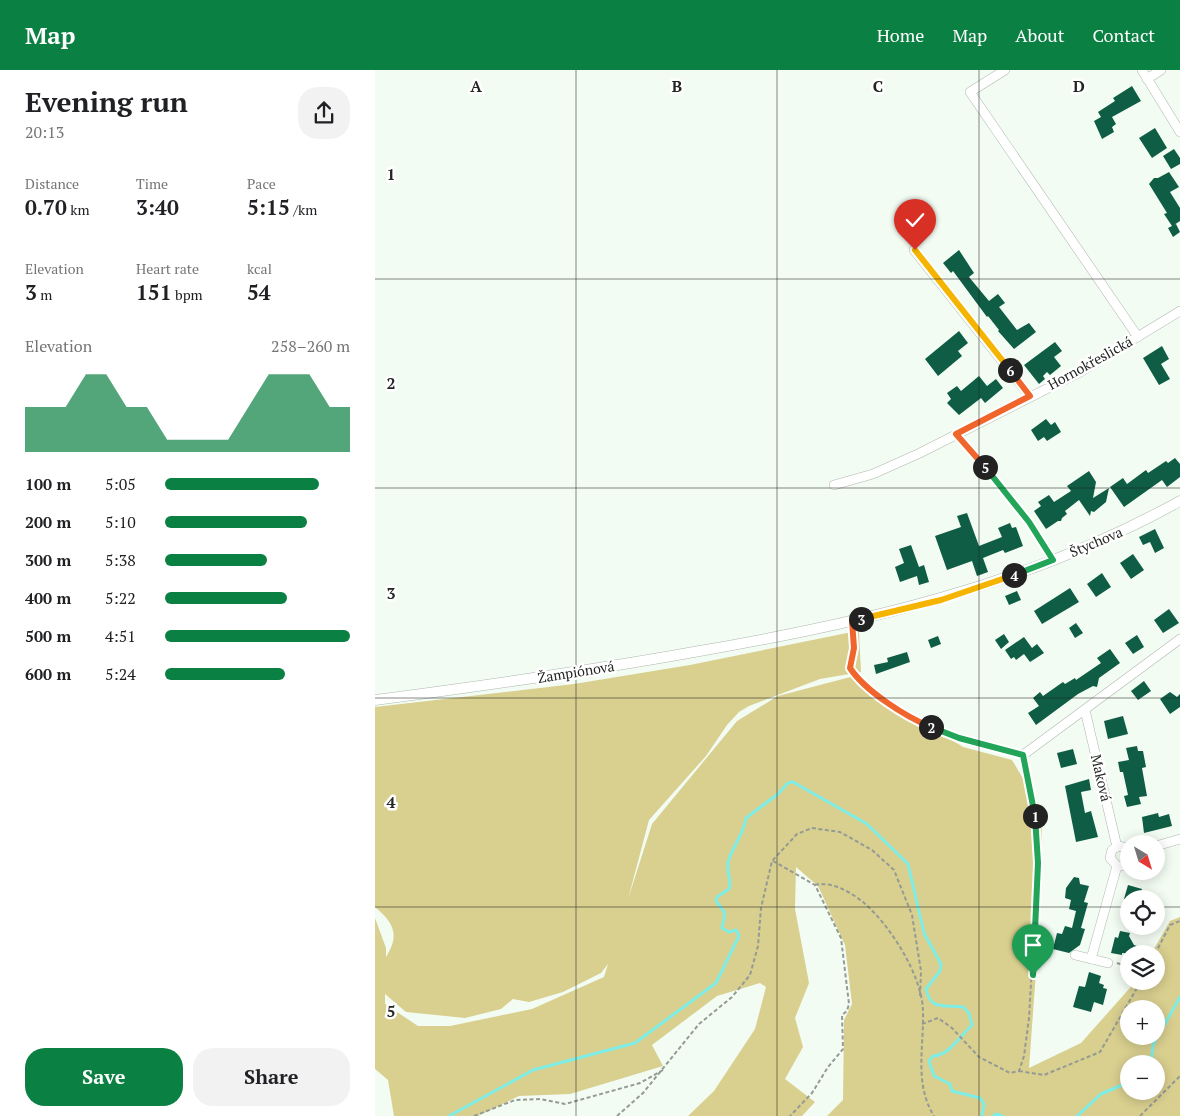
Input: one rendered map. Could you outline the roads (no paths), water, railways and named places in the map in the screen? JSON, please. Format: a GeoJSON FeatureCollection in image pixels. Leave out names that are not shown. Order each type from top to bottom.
{"type":"FeatureCollection","features":[{"type":"Feature","properties":{"kind":"street"},"geometry":{"type":"LineString","coordinates":[[1005,70],[971,92],[1138,337]]}},
{"type":"Feature","properties":{"kind":"street"},"geometry":{"type":"LineString","coordinates":[[1142,70],[1180,132]]}},
{"type":"Feature","properties":{"kind":"street"},"geometry":{"type":"LineString","coordinates":[[1147,79],[1161,70]]}},
{"type":"Feature","properties":{"kind":"street"},"geometry":{"type":"LineString","coordinates":[[915,250],[1030,396]]}},
{"type":"Feature","properties":{"kind":"street","name":"Hornokřeslická"},"geometry":{"type":"LineString","coordinates":[[834,485],[873,474],[1080,372],[1180,311]]}},
{"type":"Feature","properties":{"kind":"street","name":"Štychova"},"geometry":{"type":"LineString","coordinates":[[777,638],[941,600],[1053,560],[1140,523],[1180,501]]}},
{"type":"Feature","properties":{"kind":"street","name":"Žampiónová"},"geometry":{"type":"LineString","coordinates":[[375,700],[529,679],[777,638]]}},
{"type":"Feature","properties":{"kind":"street"},"geometry":{"type":"LineString","coordinates":[[1023,755],[1180,639]]}},
{"type":"Feature","properties":{"kind":"street","name":"Maková"},"geometry":{"type":"LineString","coordinates":[[1085,710],[1117,847],[1112,850],[1110,858],[1117,866],[1091,959]]}},
{"type":"Feature","properties":{"kind":"street"},"geometry":{"type":"LineString","coordinates":[[1165,843],[1180,839]]}},
{"type":"Feature","properties":{"kind":"street"},"geometry":{"type":"LineString","coordinates":[[1075,955],[1108,963]]}},
{"type":"Feature","properties":{"kind":"waterway"},"geometry":{"type":"LineString","coordinates":[[449,1116],[533,1070],[635,1043],[716,983],[739,936],[736,930],[729,932],[722,928],[725,913],[716,901],[717,897],[729,889],[728,862],[730,856],[743,830],[746,818],[778,794],[788,783],[793,782],[867,824],[908,864],[924,933],[941,964],[940,971],[926,989],[928,996],[931,1001],[940,1006],[963,1007],[969,1013],[972,1025],[954,1045],[939,1055],[933,1056],[929,1061],[934,1076],[950,1084],[952,1091],[980,1098],[984,1104],[982,1116]]}},
{"type":"Feature","properties":{"kind":"waterway"},"geometry":{"type":"LineString","coordinates":[[1152,1055],[1153,1045],[1180,997]]}},
{"type":"Feature","properties":{"kind":"waterway"},"geometry":{"type":"LineString","coordinates":[[1077,1116],[1101,1094],[1120,1086]]}},
{"type":"Feature","properties":{"kind":"waterway"},"geometry":{"type":"LineString","coordinates":[[993,1116],[996,1114],[1002,1116]]}}]}
